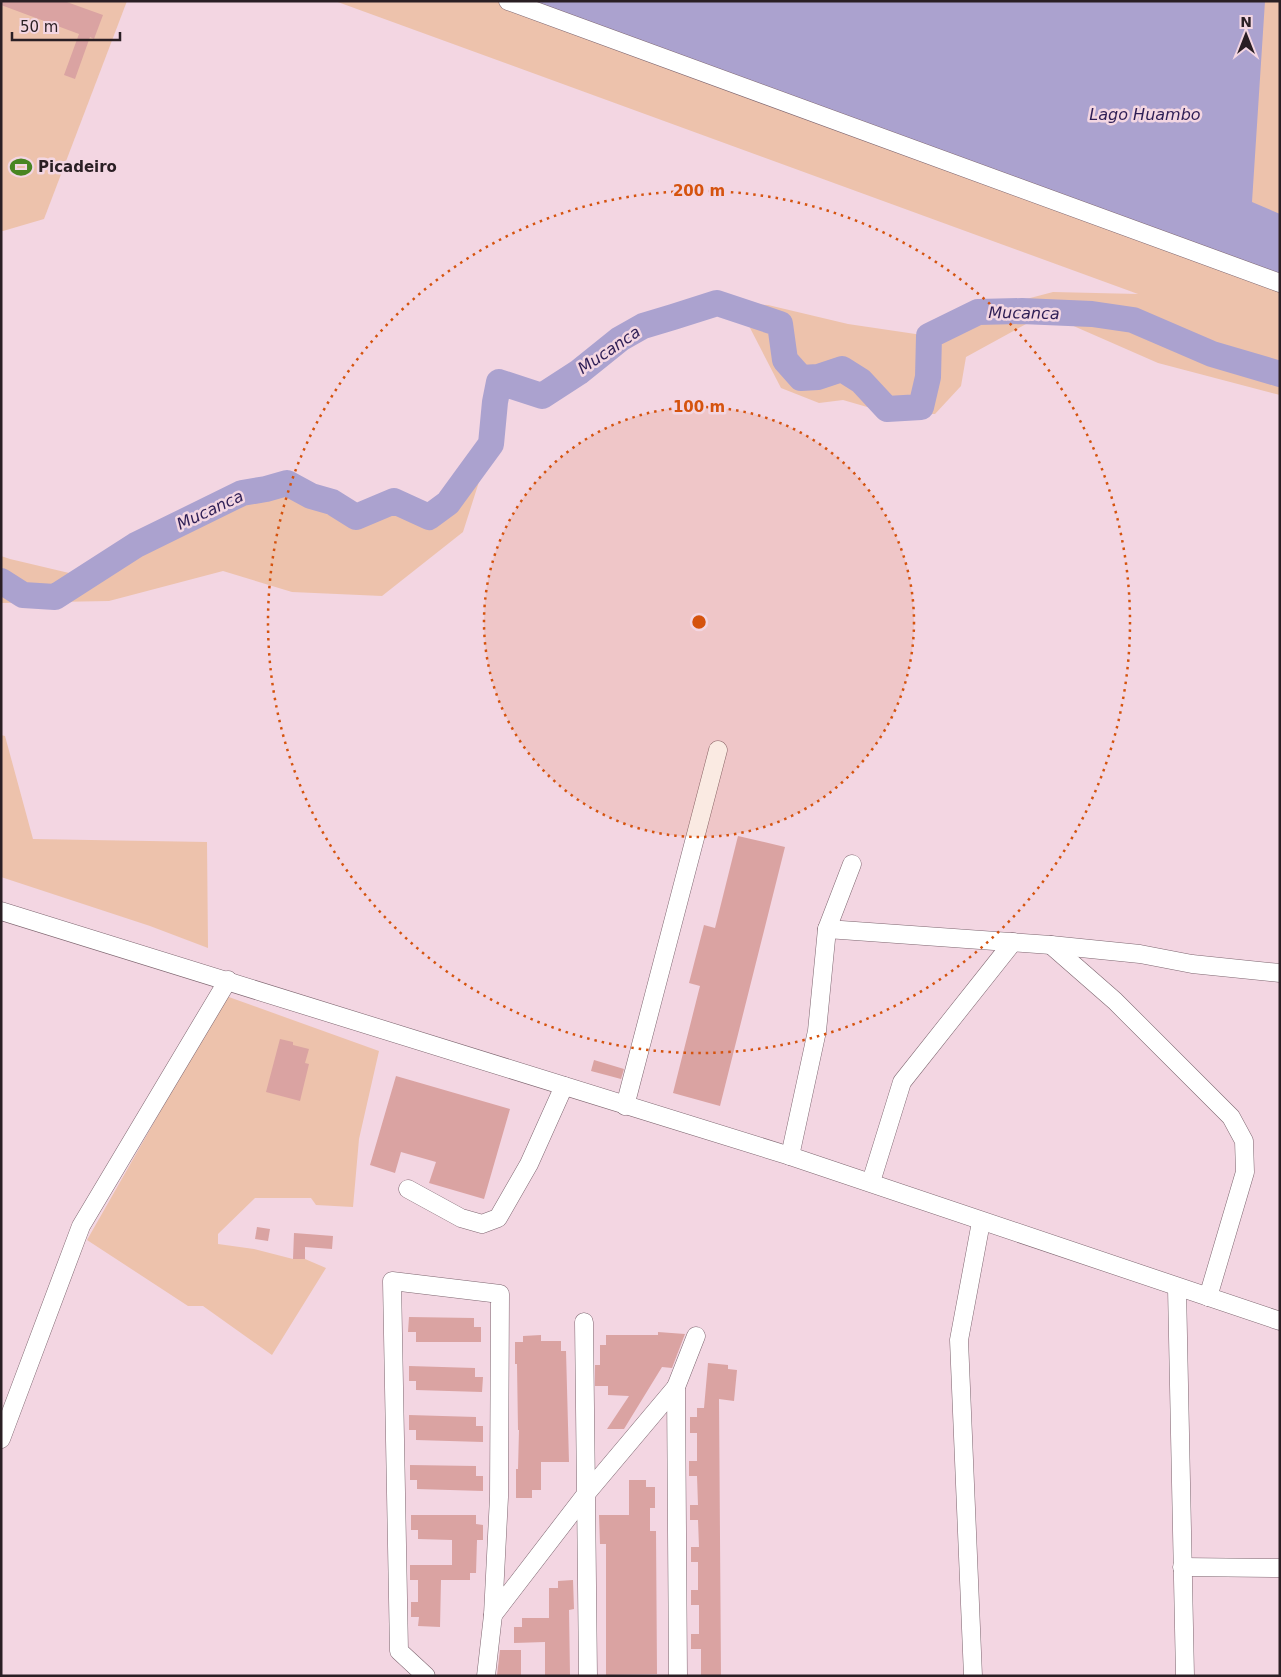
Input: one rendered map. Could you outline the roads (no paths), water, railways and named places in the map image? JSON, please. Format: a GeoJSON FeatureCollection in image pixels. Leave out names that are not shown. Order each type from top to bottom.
{"type":"FeatureCollection","features":[{"type":"Feature","properties":{"kind":"street"},"geometry":{"type":"LineString","coordinates":[[508,1],[1280,283]]}},
{"type":"Feature","properties":{"kind":"street"},"geometry":{"type":"LineString","coordinates":[[625,1106],[718,750]]}},
{"type":"Feature","properties":{"kind":"street"},"geometry":{"type":"LineString","coordinates":[[790,1156],[817,1031],[827,929],[852,864]]}},
{"type":"Feature","properties":{"kind":"street"},"geometry":{"type":"LineString","coordinates":[[1,911],[790,1156],[870,1182],[981,1222],[1280,1321]]}},
{"type":"Feature","properties":{"kind":"street"},"geometry":{"type":"LineString","coordinates":[[827,929],[1051,945],[1140,954],[1192,964],[1280,973]]}},
{"type":"Feature","properties":{"kind":"street"},"geometry":{"type":"LineString","coordinates":[[870,1182],[902,1082],[1013,942]]}},
{"type":"Feature","properties":{"kind":"street"},"geometry":{"type":"LineString","coordinates":[[1051,945],[1115,1001],[1218,1104],[1230,1117],[1244,1141],[1245,1172],[1208,1297]]}},
{"type":"Feature","properties":{"kind":"street"},"geometry":{"type":"LineString","coordinates":[[1,1440],[81,1226],[228,980]]}},
{"type":"Feature","properties":{"kind":"street"},"geometry":{"type":"LineString","coordinates":[[408,1189],[461,1218],[482,1224],[498,1218],[529,1164],[564,1086]]}},
{"type":"Feature","properties":{"kind":"street"},"geometry":{"type":"LineString","coordinates":[[973,1676],[959,1340],[981,1222]]}},
{"type":"Feature","properties":{"kind":"street"},"geometry":{"type":"LineString","coordinates":[[426,1676],[399,1651],[392,1281],[500,1294],[499,1498],[493,1615],[486,1676]]}},
{"type":"Feature","properties":{"kind":"street"},"geometry":{"type":"LineString","coordinates":[[1177,1288],[1185,1676]]}},
{"type":"Feature","properties":{"kind":"street"},"geometry":{"type":"LineString","coordinates":[[584,1322],[588,1676]]}},
{"type":"Feature","properties":{"kind":"street"},"geometry":{"type":"LineString","coordinates":[[493,1615],[586,1494],[676,1387],[696,1336]]}},
{"type":"Feature","properties":{"kind":"street"},"geometry":{"type":"LineString","coordinates":[[676,1387],[678,1676]]}},
{"type":"Feature","properties":{"kind":"street"},"geometry":{"type":"LineString","coordinates":[[1182,1567],[1280,1568]]}},
{"type":"Feature","properties":{"kind":"water","name":"Lago Huambo"},"geometry":{"type":"Polygon","coordinates":[[[508,1],[1265,1],[1252,202],[1280,214],[1280,283],[508,1]]]}},
{"type":"Feature","properties":{"kind":"waterway","name":"Mucanca"},"geometry":{"type":"LineString","coordinates":[[1,581],[23,595],[55,597],[136,545],[242,493],[287,483],[311,496],[332,502],[356,517],[394,501],[429,517],[448,503],[491,444],[499,382],[542,396],[579,372],[620,339],[643,326],[717,303],[780,324],[785,360],[801,378],[818,377],[842,369],[861,381],[887,409],[921,407],[928,377],[929,336],[978,312],[1022,311],[1092,314],[1133,320],[1212,354],[1280,374]]}},
{"type":"Feature","properties":{"kind":"place","name":"Picadeiro"},"geometry":{"type":"Point","coordinates":[21,167]}}]}
